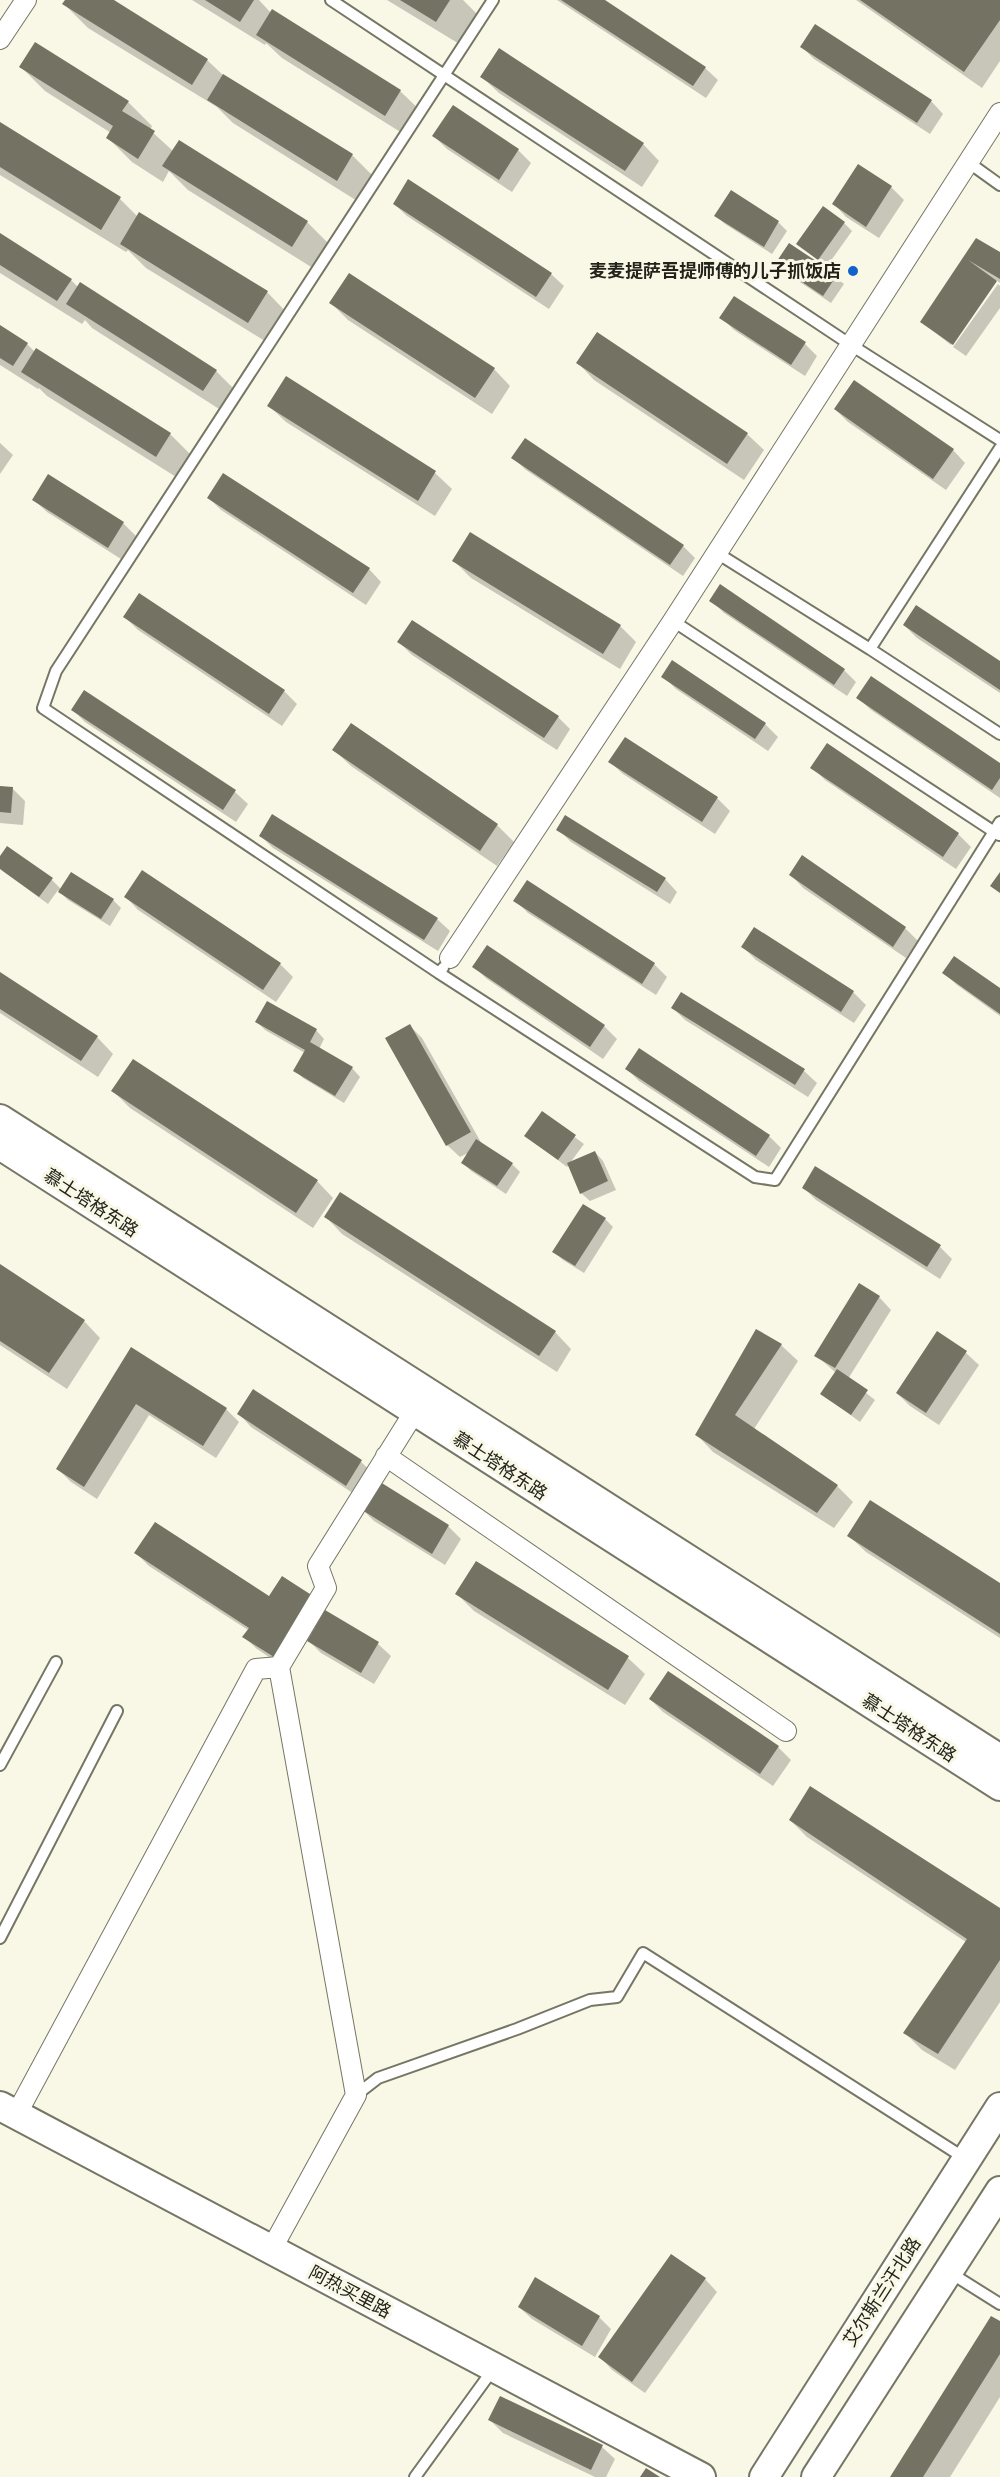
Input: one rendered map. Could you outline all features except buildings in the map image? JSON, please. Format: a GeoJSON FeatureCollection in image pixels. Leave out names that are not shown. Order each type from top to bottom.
{"type":"FeatureCollection","features":[{"type":"Feature","properties":{"kind":"main road","name":"慕士塔格东路"},"geometry":{"type":"LineString","coordinates":[[0,1119],[1000,1759]]}},
{"type":"Feature","properties":{"kind":"main road","name":"慕士塔格东路"},"geometry":{"type":"LineString","coordinates":[[0,1145],[1000,1786]]}},
{"type":"Feature","properties":{"kind":"main road","name":"艾尔斯兰汗北路"},"geometry":{"type":"LineString","coordinates":[[764,2477],[1000,2107]]}},
{"type":"Feature","properties":{"kind":"main road","name":"阿热买里路"},"geometry":{"type":"LineString","coordinates":[[8,2110],[701,2477]]}},
{"type":"Feature","properties":{"kind":"main road"},"geometry":{"type":"LineString","coordinates":[[816,2477],[1000,2191]]}},
{"type":"Feature","properties":{"kind":"street"},"geometry":{"type":"LineString","coordinates":[[0,39],[26,0]]}},
{"type":"Feature","properties":{"kind":"street"},"geometry":{"type":"LineString","coordinates":[[444,966],[673,621],[1000,113]]}},
{"type":"Feature","properties":{"kind":"street"},"geometry":{"type":"LineString","coordinates":[[271,2250],[356,2095],[279,1666],[326,1588],[318,1566],[415,1411]]}},
{"type":"Feature","properties":{"kind":"street"},"geometry":{"type":"LineString","coordinates":[[386,1456],[786,1731]]}},
{"type":"Feature","properties":{"kind":"street"},"geometry":{"type":"LineString","coordinates":[[8,2110],[256,1669],[279,1666]]}},
{"type":"Feature","properties":{"kind":"lane"},"geometry":{"type":"LineString","coordinates":[[331,0],[851,345],[1000,440]]}},
{"type":"Feature","properties":{"kind":"lane"},"geometry":{"type":"LineString","coordinates":[[493,0],[56,671],[43,708],[444,966],[755,1177],[775,1180],[998,830],[673,621]]}},
{"type":"Feature","properties":{"kind":"lane"},"geometry":{"type":"LineString","coordinates":[[968,162],[1000,185]]}},
{"type":"Feature","properties":{"kind":"lane"},"geometry":{"type":"LineString","coordinates":[[870,649],[1000,448]]}},
{"type":"Feature","properties":{"kind":"lane"},"geometry":{"type":"LineString","coordinates":[[717,553],[1000,734]]}},
{"type":"Feature","properties":{"kind":"lane"},"geometry":{"type":"LineString","coordinates":[[0,1765],[56,1662]]}},
{"type":"Feature","properties":{"kind":"lane"},"geometry":{"type":"LineString","coordinates":[[0,1938],[117,1711]]}},
{"type":"Feature","properties":{"kind":"lane"},"geometry":{"type":"LineString","coordinates":[[356,2095],[378,2078],[517,2029],[590,2000],[617,1997],[643,1953],[967,2159]]}},
{"type":"Feature","properties":{"kind":"lane"},"geometry":{"type":"LineString","coordinates":[[948,2271],[1000,2304]]}},
{"type":"Feature","properties":{"kind":"lane"},"geometry":{"type":"LineString","coordinates":[[415,2477],[494,2367]]}},
{"type":"Feature","properties":{"kind":"place","name":"麦麦提萨吾提师傅的儿子抓饭店"},"geometry":{"type":"Point","coordinates":[853,271]}}]}
